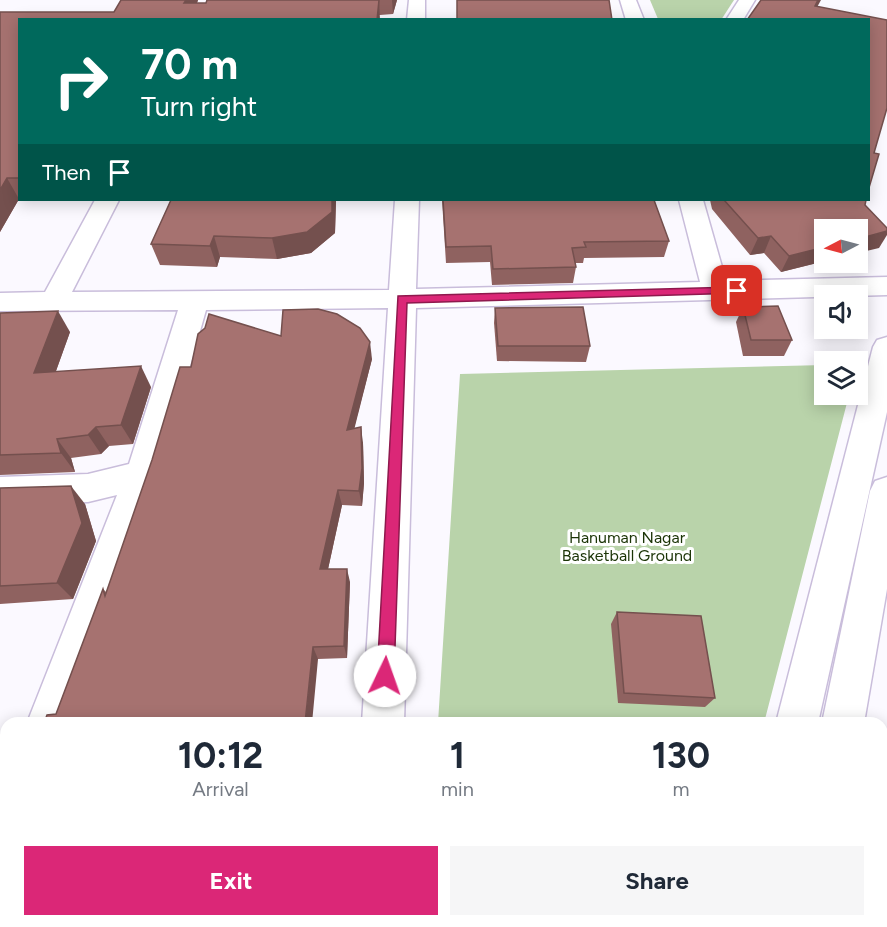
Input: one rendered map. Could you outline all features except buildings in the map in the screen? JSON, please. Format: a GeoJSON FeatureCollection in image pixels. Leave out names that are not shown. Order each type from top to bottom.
{"type":"FeatureCollection","features":[{"type":"Feature","properties":{"kind":"street"},"geometry":{"type":"LineString","coordinates":[[416,18],[417,0]]}},
{"type":"Feature","properties":{"kind":"street"},"geometry":{"type":"LineString","coordinates":[[628,0],[634,18]]}},
{"type":"Feature","properties":{"kind":"street"},"geometry":{"type":"LineString","coordinates":[[735,18],[747,0]]}},
{"type":"Feature","properties":{"kind":"street"},"geometry":{"type":"LineString","coordinates":[[54,301],[106,201]]}},
{"type":"Feature","properties":{"kind":"street"},"geometry":{"type":"LineString","coordinates":[[383,717],[407,201]]}},
{"type":"Feature","properties":{"kind":"street"},"geometry":{"type":"LineString","coordinates":[[691,201],[716,292]]}},
{"type":"Feature","properties":{"kind":"street"},"geometry":{"type":"LineString","coordinates":[[0,302],[402,299],[887,286]]}},
{"type":"Feature","properties":{"kind":"street"},"geometry":{"type":"LineString","coordinates":[[50,717],[142,475],[195,299]]}},
{"type":"Feature","properties":{"kind":"street"},"geometry":{"type":"LineString","coordinates":[[798,717],[887,347]]}},
{"type":"Feature","properties":{"kind":"street"},"geometry":{"type":"LineString","coordinates":[[0,490],[88,488],[142,475]]}},
{"type":"Feature","properties":{"kind":"street"},"geometry":{"type":"LineString","coordinates":[[844,717],[887,491]]}},
{"type":"Feature","properties":{"kind":"green space"},"geometry":{"type":"Polygon","coordinates":[[[650,0],[734,0],[722,18],[658,18],[650,0]]]}},
{"type":"Feature","properties":{"kind":"green space","name":"Hanuman Nagar Basketball Ground"},"geometry":{"type":"Polygon","coordinates":[[[814,365],[814,405],[846,405],[766,717],[438,717],[460,374],[814,365]]]}},
{"type":"Feature","properties":{"kind":"route"},"geometry":{"type":"LineString","coordinates":[[385,676],[402,299],[737,291]]}}]}
